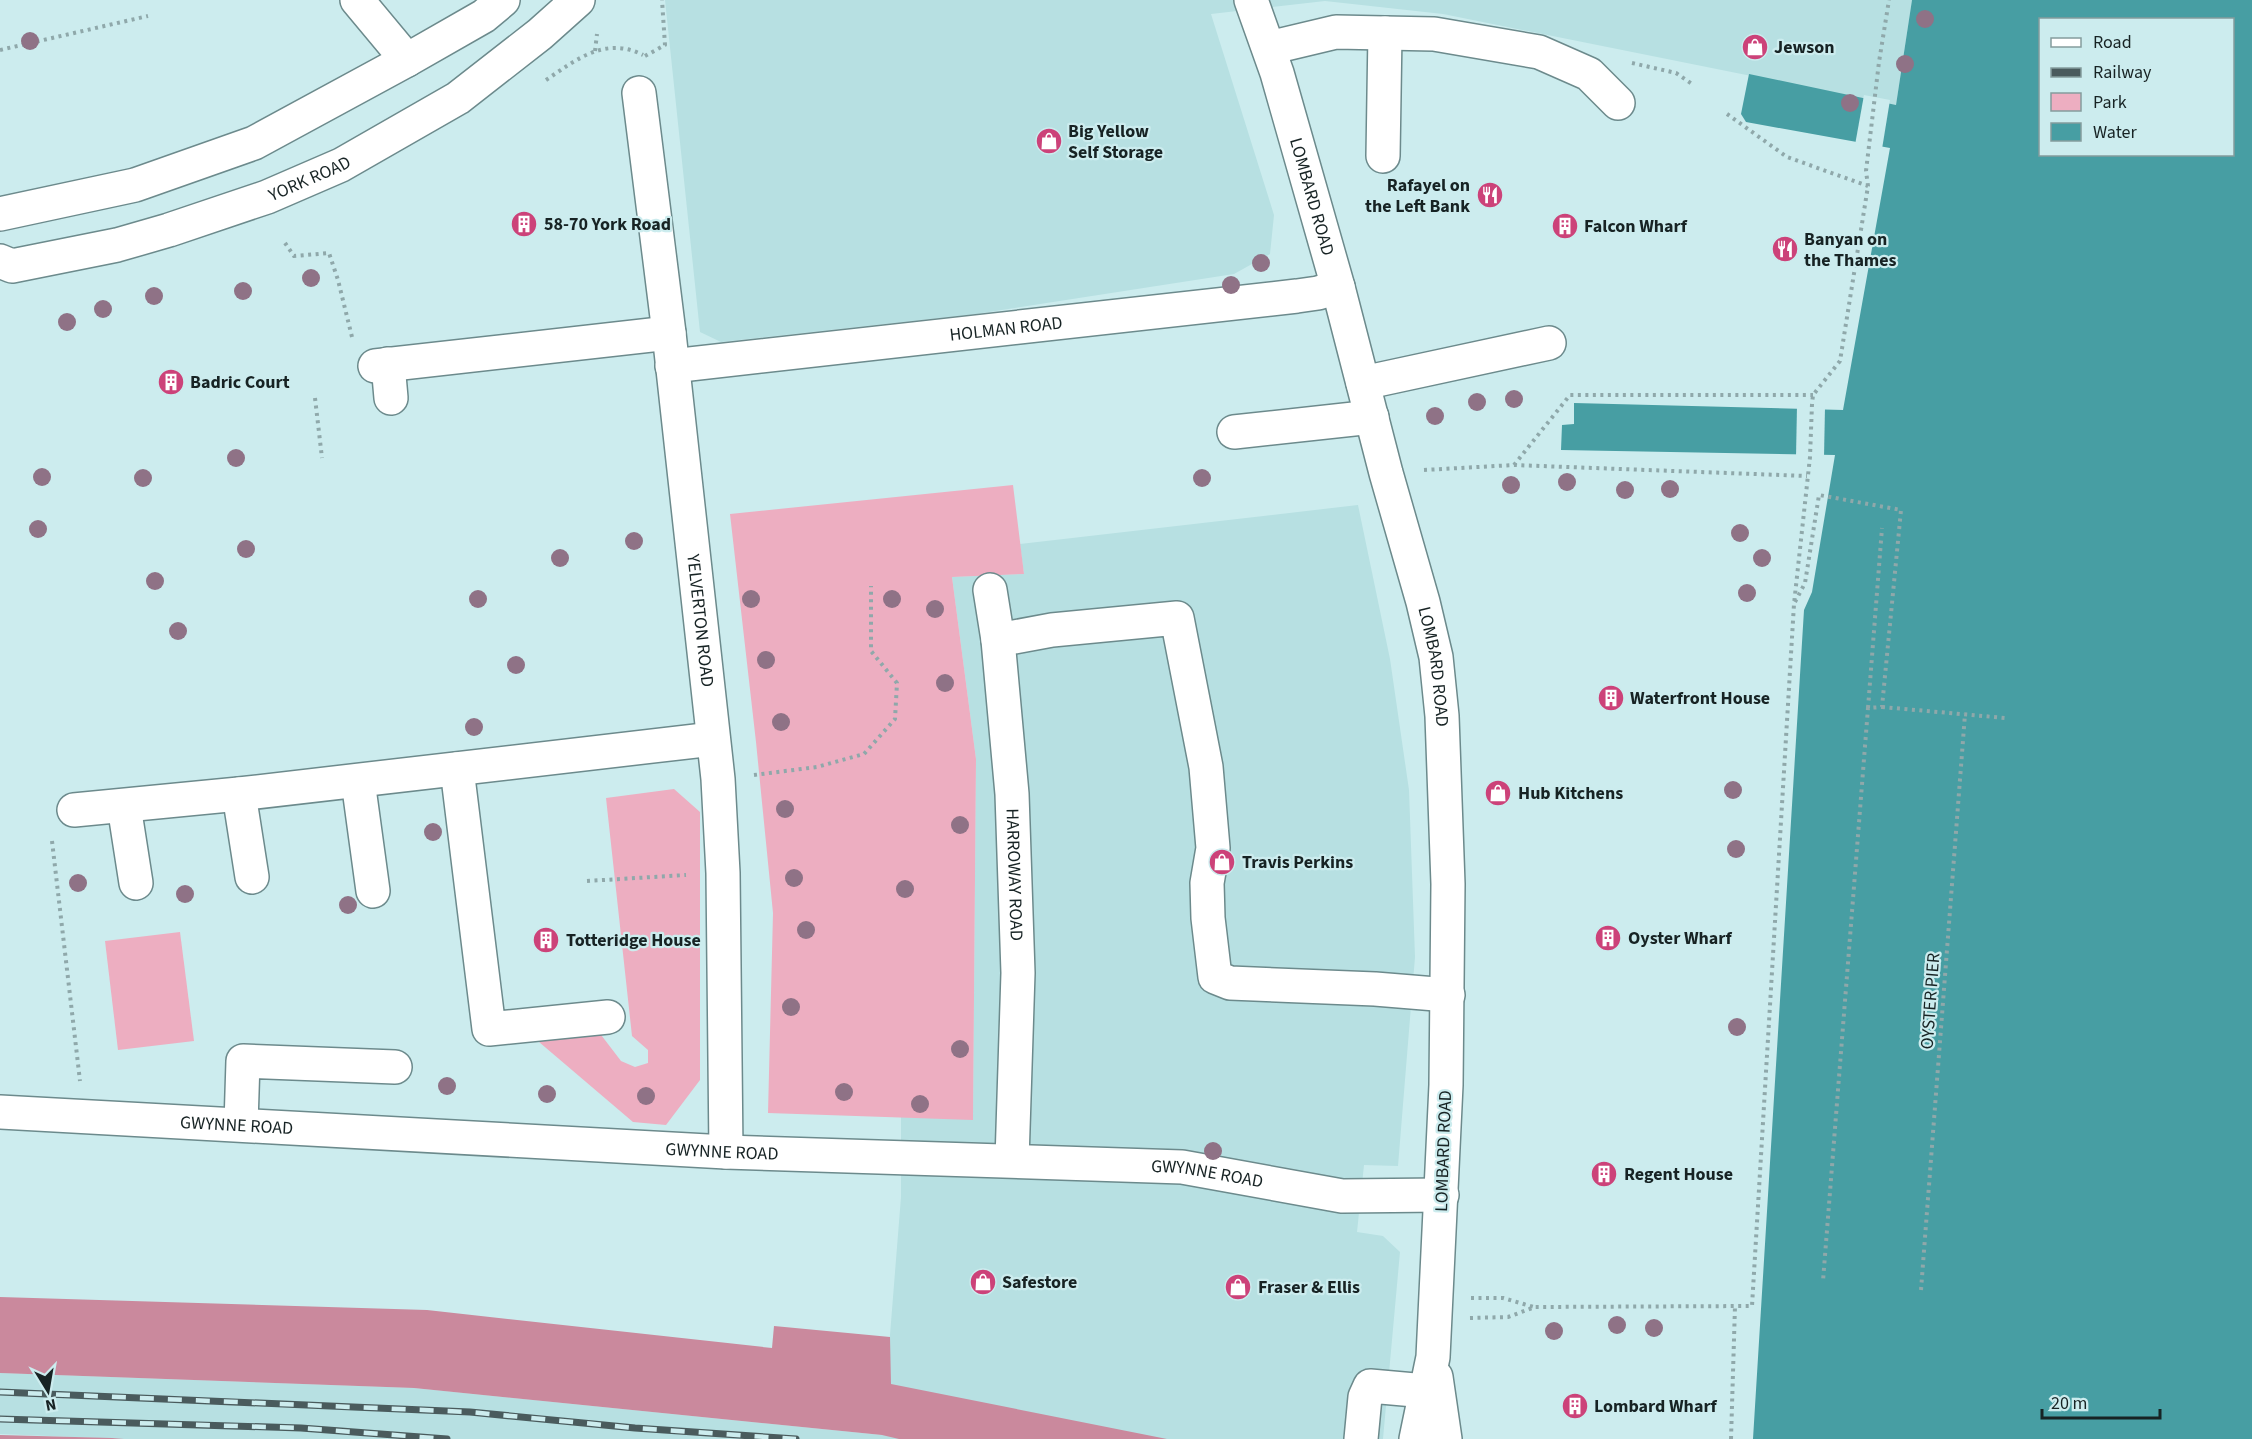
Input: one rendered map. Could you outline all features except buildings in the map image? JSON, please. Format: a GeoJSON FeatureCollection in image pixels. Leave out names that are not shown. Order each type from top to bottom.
{"type":"FeatureCollection","features":[{"type":"Feature","properties":{"kind":"main road"},"geometry":{"type":"LineString","coordinates":[[357,0],[407,60]]}},
{"type":"Feature","properties":{"kind":"main road"},"geometry":{"type":"LineString","coordinates":[[0,214],[135,184],[254,143],[484,16],[503,0]]}},
{"type":"Feature","properties":{"kind":"main road","name":"YORK ROAD"},"geometry":{"type":"LineString","coordinates":[[0,261],[12,266],[117,245],[267,197],[341,165],[458,98],[540,34],[578,0]]}},
{"type":"Feature","properties":{"kind":"main road","name":"LOMBARD ROAD"},"geometry":{"type":"LineString","coordinates":[[1251,0],[1269,48],[1338,287],[1436,657],[1442,716],[1447,839],[1448,995],[1437,1319],[1433,1357],[1416,1439]]}},
{"type":"Feature","properties":{"kind":"main road"},"geometry":{"type":"LineString","coordinates":[[1269,48],[1336,32],[1434,34],[1539,52],[1589,74],[1618,103]]}},
{"type":"Feature","properties":{"kind":"main road"},"geometry":{"type":"LineString","coordinates":[[1383,156],[1385,33]]}},
{"type":"Feature","properties":{"kind":"main road","name":"YELVERTON ROAD"},"geometry":{"type":"LineString","coordinates":[[639,93],[669,333],[718,779],[723,873],[726,1152]]}},
{"type":"Feature","properties":{"kind":"main road","name":"HOLMAN ROAD"},"geometry":{"type":"LineString","coordinates":[[672,366],[1297,296],[1338,287]]}},
{"type":"Feature","properties":{"kind":"main road"},"geometry":{"type":"LineString","coordinates":[[391,398],[381,365],[669,333]]}},
{"type":"Feature","properties":{"kind":"main road"},"geometry":{"type":"LineString","coordinates":[[1362,383],[1549,343]]}},
{"type":"Feature","properties":{"kind":"main road"},"geometry":{"type":"LineString","coordinates":[[1234,432],[1372,417]]}},
{"type":"Feature","properties":{"kind":"main road","name":"HARROWAY ROAD"},"geometry":{"type":"LineString","coordinates":[[990,590],[998,640],[1012,794],[1018,974],[1012,1160]]}},
{"type":"Feature","properties":{"kind":"main road"},"geometry":{"type":"LineString","coordinates":[[998,640],[1052,630],[1177,618],[1206,767],[1213,848],[1207,883],[1208,918],[1215,977],[1230,983],[1375,989],[1448,995]]}},
{"type":"Feature","properties":{"kind":"main road"},"geometry":{"type":"LineString","coordinates":[[74,810],[457,770],[713,739]]}},
{"type":"Feature","properties":{"kind":"main road"},"geometry":{"type":"LineString","coordinates":[[457,770],[489,1029],[608,1017]]}},
{"type":"Feature","properties":{"kind":"main road"},"geometry":{"type":"LineString","coordinates":[[358,781],[372,891]]}},
{"type":"Feature","properties":{"kind":"main road"},"geometry":{"type":"LineString","coordinates":[[238,794],[252,877]]}},
{"type":"Feature","properties":{"kind":"main road"},"geometry":{"type":"LineString","coordinates":[[124,806],[136,883]]}},
{"type":"Feature","properties":{"kind":"main road"},"geometry":{"type":"LineString","coordinates":[[241,1124],[243,1061],[394,1067]]}},
{"type":"Feature","properties":{"kind":"main road","name":"GWYNNE ROAD"},"geometry":{"type":"LineString","coordinates":[[0,1112],[726,1152],[1182,1167],[1342,1197],[1442,1195]]}},
{"type":"Feature","properties":{"kind":"main road","name":"LOMBARD ROAD"},"geometry":{"type":"LineString","coordinates":[[1433,1357],[1445,1439]]}},
{"type":"Feature","properties":{"kind":"main road"},"geometry":{"type":"LineString","coordinates":[[1361,1439],[1365,1397],[1370,1386],[1426,1391]]}},
{"type":"Feature","properties":{"kind":"path"},"geometry":{"type":"LineString","coordinates":[[540,84],[568,65],[595,51],[608,48],[629,48],[645,56],[665,45],[662,0]]}},
{"type":"Feature","properties":{"kind":"path"},"geometry":{"type":"LineString","coordinates":[[1461,1298],[1503,1298],[1535,1307],[1752,1306],[1794,604],[1810,457],[1812,404],[1813,396],[1840,361],[1868,186],[1866,171],[1889,0]]}},
{"type":"Feature","properties":{"kind":"path"},"geometry":{"type":"LineString","coordinates":[[0,51],[148,16]]}},
{"type":"Feature","properties":{"kind":"path"},"geometry":{"type":"LineString","coordinates":[[1727,114],[1787,157],[1868,186]]}},
{"type":"Feature","properties":{"kind":"path"},"geometry":{"type":"LineString","coordinates":[[285,243],[294,256],[329,253],[338,280],[359,369],[381,365]]}},
{"type":"Feature","properties":{"kind":"path"},"geometry":{"type":"LineString","coordinates":[[1514,465],[1570,395],[1813,396]]}},
{"type":"Feature","properties":{"kind":"path"},"geometry":{"type":"LineString","coordinates":[[315,398],[322,458]]}},
{"type":"Feature","properties":{"kind":"path"},"geometry":{"type":"LineString","coordinates":[[1386,473],[1514,465],[1807,476]]}},
{"type":"Feature","properties":{"kind":"path"},"geometry":{"type":"LineString","coordinates":[[1794,604],[1806,583],[1819,495],[1901,510],[1882,706]]}},
{"type":"Feature","properties":{"kind":"path"},"geometry":{"type":"LineString","coordinates":[[1823,1281],[1882,528]]}},
{"type":"Feature","properties":{"kind":"path"},"geometry":{"type":"LineString","coordinates":[[718,779],[817,767],[864,754],[895,719],[897,683],[871,651],[871,586]]}},
{"type":"Feature","properties":{"kind":"path"},"geometry":{"type":"LineString","coordinates":[[1868,708],[1882,706],[2005,718]]}},
{"type":"Feature","properties":{"kind":"path","name":"OYSTER PIER"},"geometry":{"type":"LineString","coordinates":[[1921,1290],[1965,714]]}},
{"type":"Feature","properties":{"kind":"path"},"geometry":{"type":"LineString","coordinates":[[74,810],[49,814],[84,1115]]}},
{"type":"Feature","properties":{"kind":"path"},"geometry":{"type":"LineString","coordinates":[[587,881],[723,873]]}},
{"type":"Feature","properties":{"kind":"path"},"geometry":{"type":"LineString","coordinates":[[1731,1439],[1735,1306]]}},
{"type":"Feature","properties":{"kind":"path"},"geometry":{"type":"LineString","coordinates":[[1437,1319],[1508,1317],[1535,1307]]}},
{"type":"Feature","properties":{"kind":"shaded area"},"geometry":{"type":"Polygon","coordinates":[[[665,0],[1912,0],[1896,105],[1443,14],[1325,1],[1211,14],[1274,215],[1270,254],[1234,274],[976,314],[721,342],[700,332],[665,0]]]}},
{"type":"Feature","properties":{"kind":"shaded area"},"geometry":{"type":"Polygon","coordinates":[[[1358,505],[1390,659],[1409,790],[1415,957],[1398,1166],[1364,1165],[1357,1232],[1383,1236],[1400,1252],[1383,1439],[124,1439],[0,1434],[0,1373],[414,1388],[882,1435],[901,1197],[901,1117],[973,1119],[976,759],[952,577],[1024,574],[1020,544],[1358,505]]]}},
{"type":"Feature","properties":{"kind":"shaded area"},"geometry":{"type":"Polygon","coordinates":[[[0,1297],[427,1310],[772,1348],[774,1326],[890,1337],[891,1384],[1167,1439],[899,1439],[882,1435],[414,1388],[0,1373],[0,1297]]]}},
{"type":"Feature","properties":{"kind":"shaded area"},"geometry":{"type":"Polygon","coordinates":[[[0,1435],[112,1438],[124,1439],[0,1439],[0,1435]]]}},
{"type":"Feature","properties":{"kind":"green space"},"geometry":{"type":"Polygon","coordinates":[[[1013,485],[1024,574],[952,577],[976,759],[973,1120],[768,1113],[773,913],[730,514],[1013,485]]]}},
{"type":"Feature","properties":{"kind":"green space"},"geometry":{"type":"Polygon","coordinates":[[[674,789],[700,812],[700,1080],[666,1125],[633,1122],[532,1036],[595,1027],[621,1061],[635,1067],[648,1063],[648,1050],[632,1036],[606,798],[674,789]]]}},
{"type":"Feature","properties":{"kind":"green space"},"geometry":{"type":"Polygon","coordinates":[[[180,932],[194,1041],[118,1050],[105,941],[180,932]]]}},
{"type":"Feature","properties":{"kind":"water"},"geometry":{"type":"Polygon","coordinates":[[[1912,0],[2252,0],[2252,1439],[1753,1439],[1804,610],[1812,592],[1835,455],[1561,450],[1562,425],[1574,424],[1574,403],[1843,410],[1890,148],[1746,122],[1741,114],[1749,74],[1896,105],[1912,0]]]}},
{"type":"Feature","properties":{"kind":"pier"},"geometry":{"type":"Polygon","coordinates":[[[1864,95],[1890,100],[1882,149],[1855,145],[1864,95]]]}},
{"type":"Feature","properties":{"kind":"pier"},"geometry":{"type":"Polygon","coordinates":[[[1797,406],[1825,407],[1824,457],[1796,457],[1797,406]]]}},
{"type":"Feature","properties":{"kind":"railway"},"geometry":{"type":"LineString","coordinates":[[0,1392],[470,1412],[635,1428],[796,1439]]}},
{"type":"Feature","properties":{"kind":"railway"},"geometry":{"type":"LineString","coordinates":[[0,1419],[301,1428],[447,1439]]}},
{"type":"Feature","properties":{"kind":"place","name":"Jewson"},"geometry":{"type":"Point","coordinates":[1755,47]}},
{"type":"Feature","properties":{"kind":"place","name":"Big Yellow Self Storage"},"geometry":{"type":"Point","coordinates":[1049,141]}},
{"type":"Feature","properties":{"kind":"place","name":"Rafayel on the Left Bank"},"geometry":{"type":"Point","coordinates":[1490,195]}},
{"type":"Feature","properties":{"kind":"place","name":"58-70 York Road"},"geometry":{"type":"Point","coordinates":[524,224]}},
{"type":"Feature","properties":{"kind":"place","name":"Falcon Wharf"},"geometry":{"type":"Point","coordinates":[1565,226]}},
{"type":"Feature","properties":{"kind":"place","name":"Banyan on the Thames"},"geometry":{"type":"Point","coordinates":[1785,249]}},
{"type":"Feature","properties":{"kind":"place","name":"Badric Court"},"geometry":{"type":"Point","coordinates":[171,382]}},
{"type":"Feature","properties":{"kind":"place","name":"Waterfront House"},"geometry":{"type":"Point","coordinates":[1611,698]}},
{"type":"Feature","properties":{"kind":"place","name":"Hub Kitchens"},"geometry":{"type":"Point","coordinates":[1498,793]}},
{"type":"Feature","properties":{"kind":"place","name":"Travis Perkins"},"geometry":{"type":"Point","coordinates":[1222,862]}},
{"type":"Feature","properties":{"kind":"place","name":"Oyster Wharf"},"geometry":{"type":"Point","coordinates":[1608,938]}},
{"type":"Feature","properties":{"kind":"place","name":"Totteridge House"},"geometry":{"type":"Point","coordinates":[546,940]}},
{"type":"Feature","properties":{"kind":"place","name":"Regent House"},"geometry":{"type":"Point","coordinates":[1604,1174]}},
{"type":"Feature","properties":{"kind":"place","name":"Safestore"},"geometry":{"type":"Point","coordinates":[983,1282]}},
{"type":"Feature","properties":{"kind":"place","name":"Fraser & Ellis"},"geometry":{"type":"Point","coordinates":[1238,1287]}},
{"type":"Feature","properties":{"kind":"place","name":"Lombard Wharf"},"geometry":{"type":"Point","coordinates":[1575,1406]}}]}
